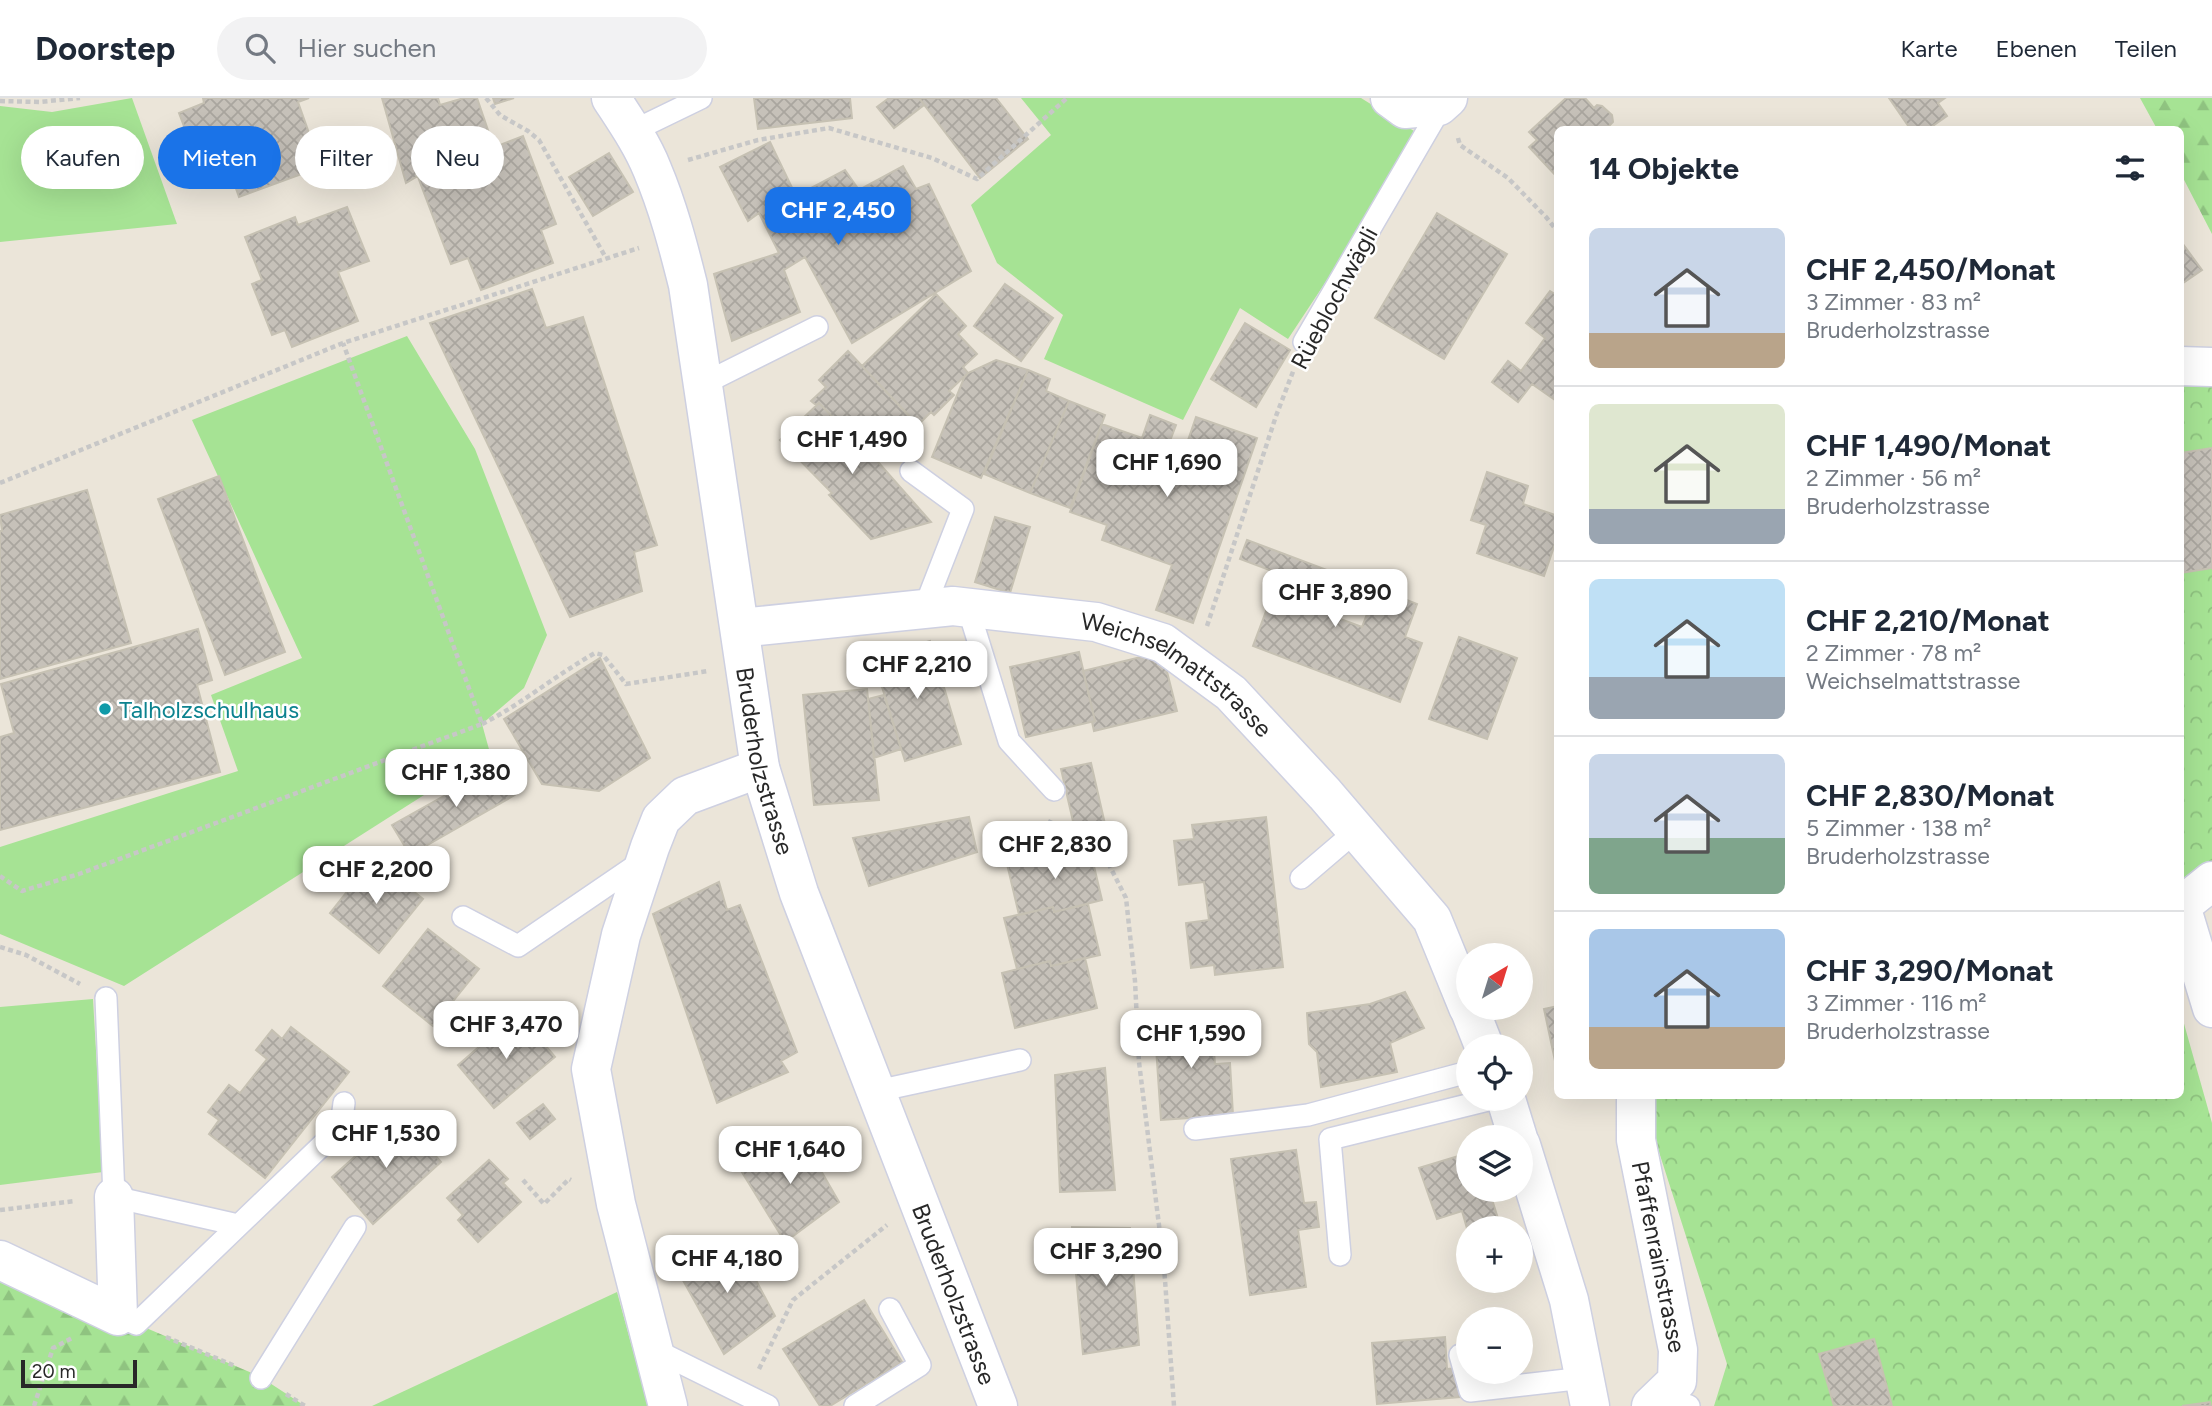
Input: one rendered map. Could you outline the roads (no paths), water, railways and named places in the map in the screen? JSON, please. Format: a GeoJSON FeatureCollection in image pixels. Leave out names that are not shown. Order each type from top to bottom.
{"type":"FeatureCollection","features":[{"type":"Feature","properties":{"kind":"street","name":"Bruderholzstrasse"},"geometry":{"type":"LineString","coordinates":[[611,98],[652,170],[676,236],[688,285],[760,768],[799,893],[998,1406]]}},
{"type":"Feature","properties":{"kind":"street"},"geometry":{"type":"LineString","coordinates":[[1390,98],[1405,109],[1439,106],[1446,99]]}},
{"type":"Feature","properties":{"kind":"street"},"geometry":{"type":"LineString","coordinates":[[2184,366],[2212,367]]}},
{"type":"Feature","properties":{"kind":"street","name":"Weichselmattstrasse"},"geometry":{"type":"LineString","coordinates":[[740,628],[953,606],[1096,622],[1163,643],[1231,693],[1356,831],[1433,919],[1456,977]]}},
{"type":"Feature","properties":{"kind":"street"},"geometry":{"type":"LineString","coordinates":[[668,1406],[622,1224],[591,1069],[621,935],[661,819],[685,796],[760,768]]}},
{"type":"Feature","properties":{"kind":"street"},"geometry":{"type":"LineString","coordinates":[[2184,904],[2212,881]]}},
{"type":"Feature","properties":{"kind":"street"},"geometry":{"type":"LineString","coordinates":[[2184,916],[2212,1008]]}},
{"type":"Feature","properties":{"kind":"street","name":"Pfaffenrainstrasse"},"geometry":{"type":"LineString","coordinates":[[1636,1099],[1636,1140],[1678,1350],[1677,1381],[1667,1403]]}},
{"type":"Feature","properties":{"kind":"street"},"geometry":{"type":"LineString","coordinates":[[1533,1184],[1569,1300],[1587,1392]]}},
{"type":"Feature","properties":{"kind":"street"},"geometry":{"type":"LineString","coordinates":[[114,1197],[127,1320]]}},
{"type":"Feature","properties":{"kind":"street"},"geometry":{"type":"LineString","coordinates":[[0,1260],[127,1320]]}},
{"type":"Feature","properties":{"kind":"lane"},"geometry":{"type":"LineString","coordinates":[[632,131],[701,98]]}},
{"type":"Feature","properties":{"kind":"lane","name":"Rüeblochwägli"},"geometry":{"type":"LineString","coordinates":[[1304,342],[1446,99]]}},
{"type":"Feature","properties":{"kind":"lane"},"geometry":{"type":"LineString","coordinates":[[703,384],[817,327]]}},
{"type":"Feature","properties":{"kind":"lane"},"geometry":{"type":"LineString","coordinates":[[911,471],[963,509],[924,609]]}},
{"type":"Feature","properties":{"kind":"lane"},"geometry":{"type":"LineString","coordinates":[[968,608],[1009,741],[1054,790]]}},
{"type":"Feature","properties":{"kind":"lane"},"geometry":{"type":"LineString","coordinates":[[1301,878],[1356,831]]}},
{"type":"Feature","properties":{"kind":"lane"},"geometry":{"type":"LineString","coordinates":[[463,917],[518,946],[646,858]]}},
{"type":"Feature","properties":{"kind":"lane"},"geometry":{"type":"LineString","coordinates":[[106,998],[114,1197],[238,1225]]}},
{"type":"Feature","properties":{"kind":"lane"},"geometry":{"type":"LineString","coordinates":[[877,1091],[1020,1060]]}},
{"type":"Feature","properties":{"kind":"lane"},"geometry":{"type":"LineString","coordinates":[[1195,1129],[1308,1115],[1456,1075]]}},
{"type":"Feature","properties":{"kind":"lane"},"geometry":{"type":"LineString","coordinates":[[127,1320],[238,1225],[341,1127],[344,1103]]}},
{"type":"Feature","properties":{"kind":"lane"},"geometry":{"type":"LineString","coordinates":[[1340,1255],[1330,1139],[1456,1108]]}},
{"type":"Feature","properties":{"kind":"lane"},"geometry":{"type":"LineString","coordinates":[[261,1378],[355,1227]]}},
{"type":"Feature","properties":{"kind":"lane"},"geometry":{"type":"LineString","coordinates":[[855,1406],[920,1365],[890,1310]]}},
{"type":"Feature","properties":{"kind":"lane"},"geometry":{"type":"LineString","coordinates":[[655,1350],[768,1406]]}},
{"type":"Feature","properties":{"kind":"lane"},"geometry":{"type":"LineString","coordinates":[[1468,1384],[1470,1391],[1587,1392]]}},
{"type":"Feature","properties":{"kind":"place","name":"Talholzschulhaus"},"geometry":{"type":"Point","coordinates":[105,709]}}]}
